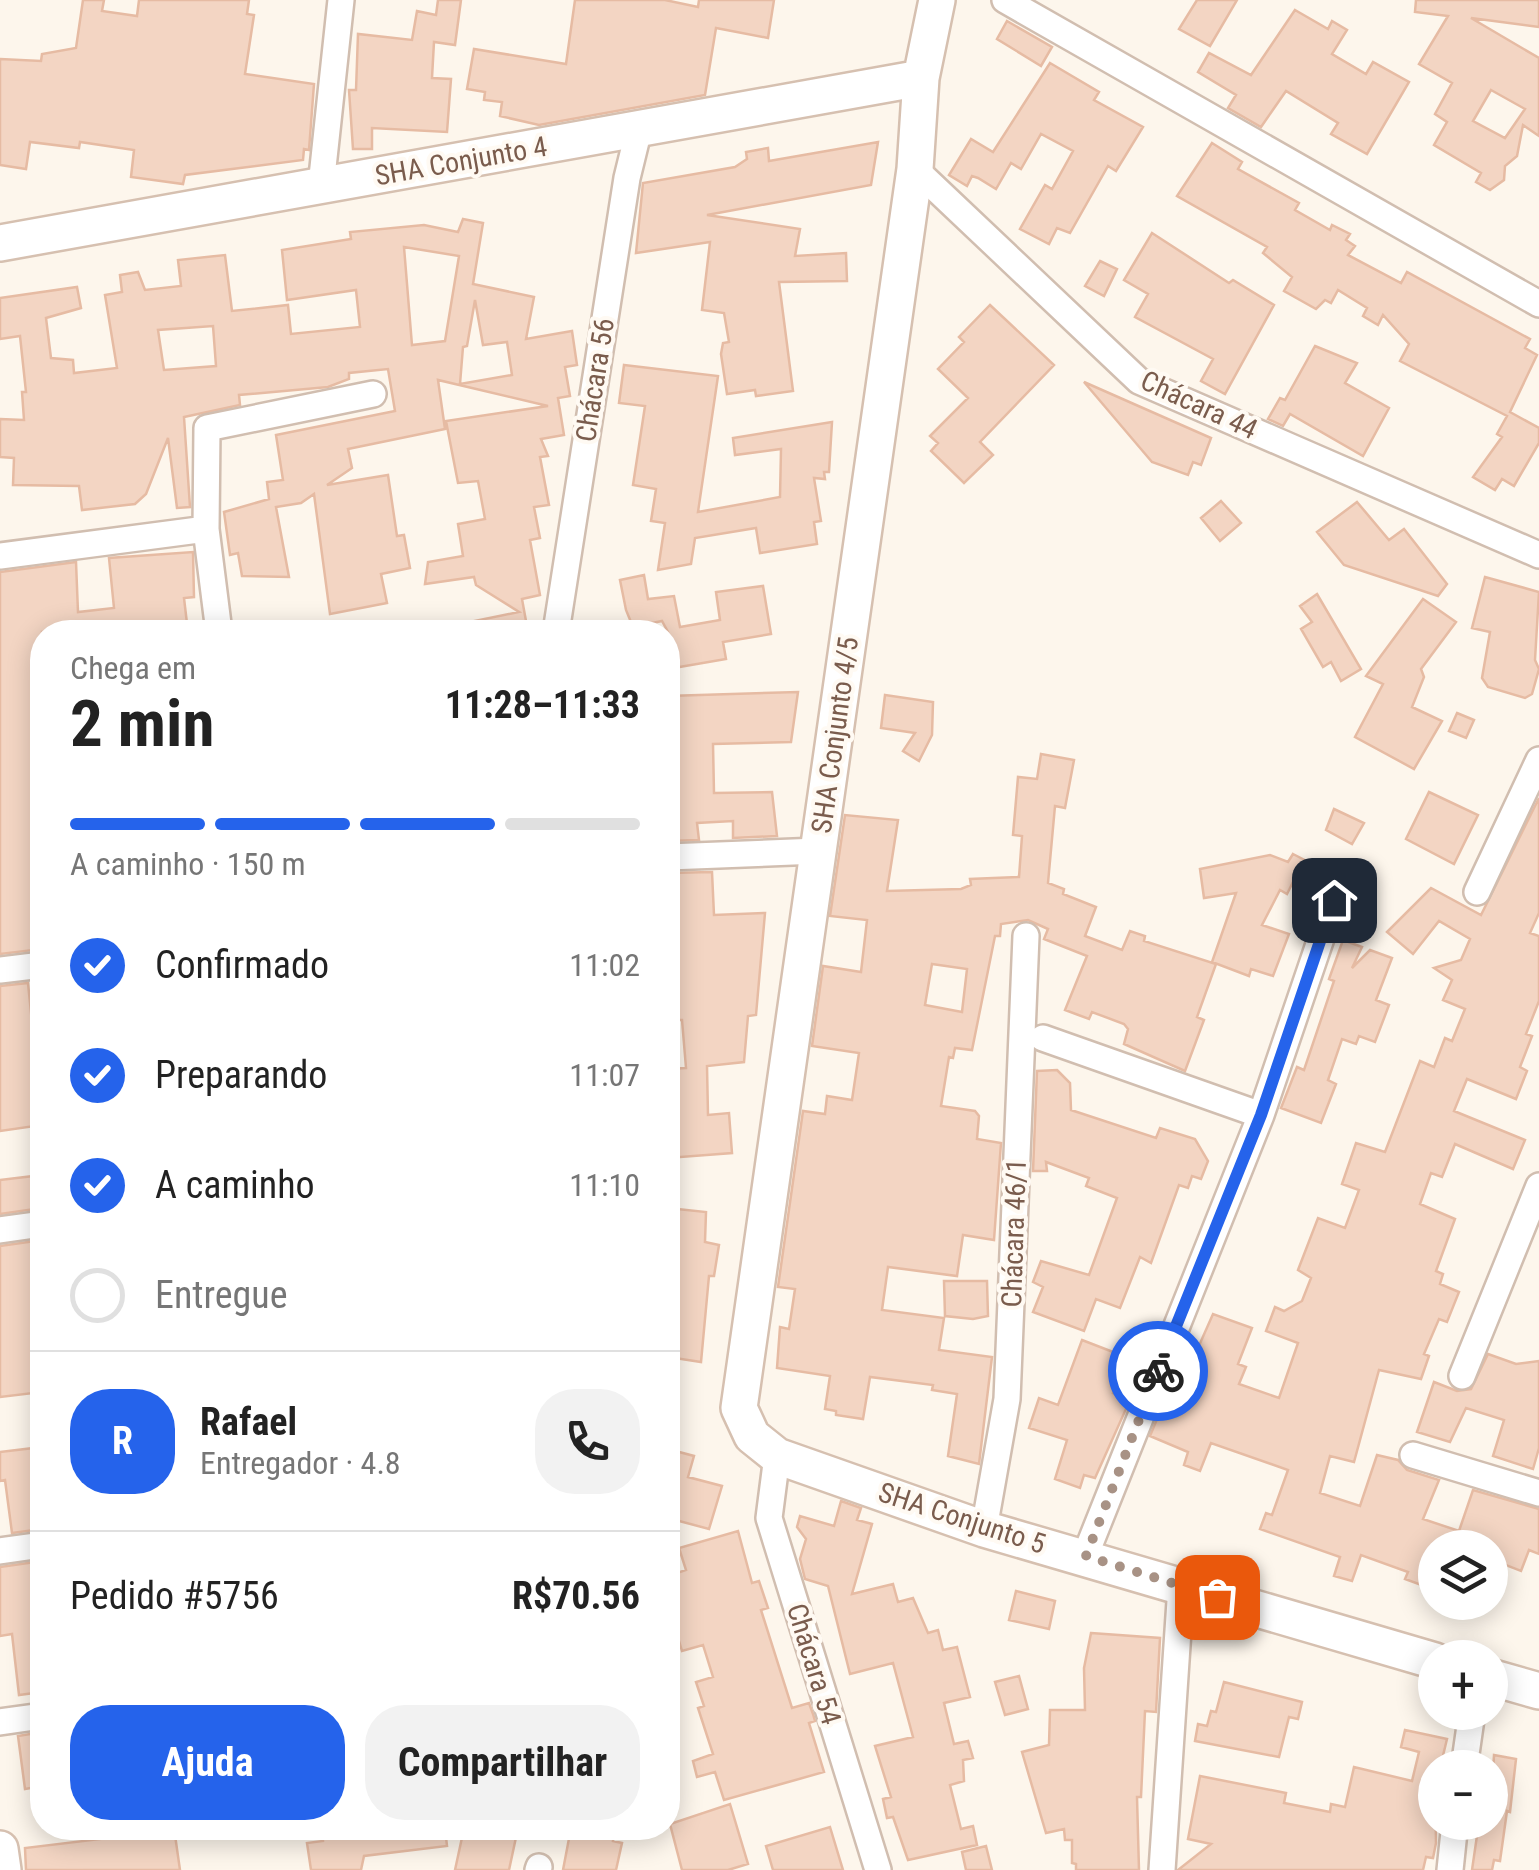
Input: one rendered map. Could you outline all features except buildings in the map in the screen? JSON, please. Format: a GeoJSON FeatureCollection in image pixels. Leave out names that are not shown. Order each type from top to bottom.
{"type":"FeatureCollection","features":[{"type":"Feature","properties":{"kind":"street"},"geometry":{"type":"LineString","coordinates":[[321,186],[341,0]]}},
{"type":"Feature","properties":{"kind":"street","name":"SHA Conjunto 4/5"},"geometry":{"type":"LineString","coordinates":[[777,1456],[752,1436],[739,1408],[915,169],[921,78],[937,0]]}},
{"type":"Feature","properties":{"kind":"street"},"geometry":{"type":"LineString","coordinates":[[1005,0],[1539,304]]}},
{"type":"Feature","properties":{"kind":"street","name":"SHA Conjunto 4"},"geometry":{"type":"LineString","coordinates":[[0,243],[921,78]]}},
{"type":"Feature","properties":{"kind":"street","name":"Chácara 56"},"geometry":{"type":"LineString","coordinates":[[558,620],[627,178],[639,129]]}},
{"type":"Feature","properties":{"kind":"street","name":"Chácara 44"},"geometry":{"type":"LineString","coordinates":[[915,169],[1139,381],[1539,554]]}},
{"type":"Feature","properties":{"kind":"street"},"geometry":{"type":"LineString","coordinates":[[217,620],[206,529],[207,428],[373,394]]}},
{"type":"Feature","properties":{"kind":"street"},"geometry":{"type":"LineString","coordinates":[[0,556],[206,529]]}},
{"type":"Feature","properties":{"kind":"street"},"geometry":{"type":"LineString","coordinates":[[1477,892],[1539,760]]}},
{"type":"Feature","properties":{"kind":"street"},"geometry":{"type":"LineString","coordinates":[[680,856],[818,850]]}},
{"type":"Feature","properties":{"kind":"street"},"geometry":{"type":"LineString","coordinates":[[1086,1556],[1261,1115],[1334,900]]}},
{"type":"Feature","properties":{"kind":"street","name":"Chácara 46/1"},"geometry":{"type":"LineString","coordinates":[[984,1529],[1007,1399],[1026,936]]}},
{"type":"Feature","properties":{"kind":"street"},"geometry":{"type":"LineString","coordinates":[[0,970],[30,966]]}},
{"type":"Feature","properties":{"kind":"street"},"geometry":{"type":"LineString","coordinates":[[1043,1038],[1261,1115]]}},
{"type":"Feature","properties":{"kind":"street"},"geometry":{"type":"LineString","coordinates":[[1462,1376],[1536,1202]]}},
{"type":"Feature","properties":{"kind":"street"},"geometry":{"type":"LineString","coordinates":[[0,1230],[30,1226]]}},
{"type":"Feature","properties":{"kind":"street"},"geometry":{"type":"LineString","coordinates":[[1414,1455],[1539,1492]]}},
{"type":"Feature","properties":{"kind":"street","name":"SHA Conjunto 5"},"geometry":{"type":"LineString","coordinates":[[777,1456],[984,1529],[1418,1656]]}},
{"type":"Feature","properties":{"kind":"street","name":"Chácara 54"},"geometry":{"type":"LineString","coordinates":[[777,1456],[769,1518],[878,1870]]}},
{"type":"Feature","properties":{"kind":"street"},"geometry":{"type":"LineString","coordinates":[[0,1551],[30,1547]]}},
{"type":"Feature","properties":{"kind":"street"},"geometry":{"type":"LineString","coordinates":[[1162,1870],[1181,1586]]}},
{"type":"Feature","properties":{"kind":"street"},"geometry":{"type":"LineString","coordinates":[[1508,1682],[1539,1691]]}},
{"type":"Feature","properties":{"kind":"street"},"geometry":{"type":"LineString","coordinates":[[0,1722],[30,1718]]}},
{"type":"Feature","properties":{"kind":"street"},"geometry":{"type":"LineString","coordinates":[[1450,1870],[1454,1840]]}},
{"type":"Feature","properties":{"kind":"street"},"geometry":{"type":"LineString","coordinates":[[0,1849],[3,1870]]}},
{"type":"Feature","properties":{"kind":"way so far"},"geometry":{"type":"LineString","coordinates":[[1158,1371],[1086,1556],[1217,1597]]}},
{"type":"Feature","properties":{"kind":"route"},"geometry":{"type":"LineString","coordinates":[[1158,1371],[1261,1115],[1334,900]]}}]}
